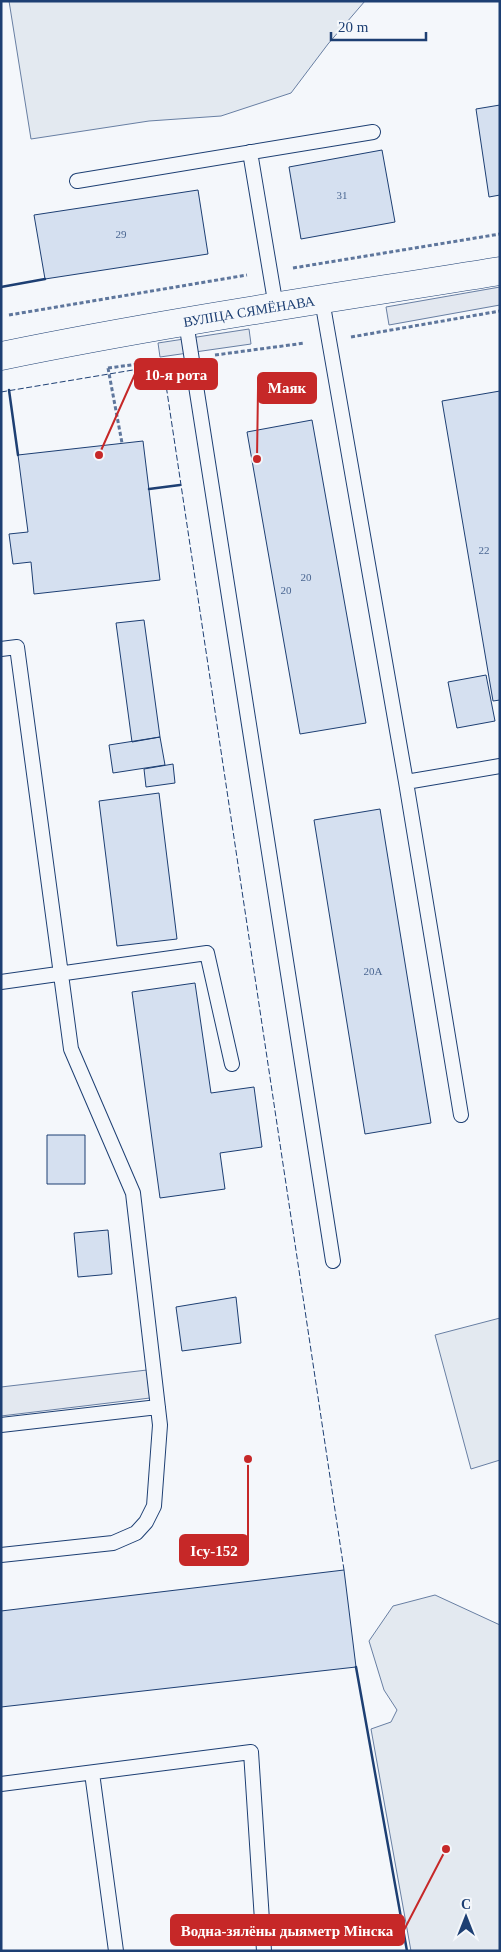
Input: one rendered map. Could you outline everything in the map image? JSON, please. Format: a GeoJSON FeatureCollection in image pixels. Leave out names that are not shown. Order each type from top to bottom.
{"type":"FeatureCollection","features":[{"type":"Feature","properties":{"kind":"street","name":"ВУЛІЦА СЯМЁНАВА"},"geometry":{"type":"LineString","coordinates":[[1,356],[186,322],[500,271]]}},
{"type":"Feature","properties":{"kind":"lane"},"geometry":{"type":"LineString","coordinates":[[77,181],[373,132]]}},
{"type":"Feature","properties":{"kind":"lane"},"geometry":{"type":"LineString","coordinates":[[250,152],[276,307]]}},
{"type":"Feature","properties":{"kind":"lane"},"geometry":{"type":"LineString","coordinates":[[322,300],[406,782],[461,1115]]}},
{"type":"Feature","properties":{"kind":"lane"},"geometry":{"type":"LineString","coordinates":[[186,322],[333,1262]]}},
{"type":"Feature","properties":{"kind":"lane"},"geometry":{"type":"LineString","coordinates":[[1,649],[17,647],[71,1049],[133,1193],[160,1425],[154,1506],[146,1522],[136,1533],[113,1543],[1,1556]]}},
{"type":"Feature","properties":{"kind":"lane"},"geometry":{"type":"LineString","coordinates":[[406,782],[500,766]]}},
{"type":"Feature","properties":{"kind":"lane"},"geometry":{"type":"LineString","coordinates":[[1,982],[207,953],[232,1064]]}},
{"type":"Feature","properties":{"kind":"lane"},"geometry":{"type":"LineString","coordinates":[[1,1425],[158,1407]]}},
{"type":"Feature","properties":{"kind":"lane"},"geometry":{"type":"LineString","coordinates":[[1,1784],[251,1752],[264,1951]]}},
{"type":"Feature","properties":{"kind":"lane"},"geometry":{"type":"LineString","coordinates":[[92,1773],[116,1951]]}},
{"type":"Feature","properties":{"kind":"path"},"geometry":{"type":"LineString","coordinates":[[100,370],[329,340],[500,311]]}},
{"type":"Feature","properties":{"kind":"path"},"geometry":{"type":"LineString","coordinates":[[108,368],[122,443]]}},
{"type":"Feature","properties":{"kind":"shaded area"},"geometry":{"type":"Polygon","coordinates":[[[9,1],[365,1],[328,44],[291,93],[221,116],[149,121],[31,139],[9,1]]]}},
{"type":"Feature","properties":{"kind":"shaded area"},"geometry":{"type":"Polygon","coordinates":[[[500,287],[500,305],[389,325],[386,307],[500,287]]]}},
{"type":"Feature","properties":{"kind":"shaded area"},"geometry":{"type":"Polygon","coordinates":[[[249,329],[251,344],[160,357],[158,343],[249,329]]]}},
{"type":"Feature","properties":{"kind":"shaded area"},"geometry":{"type":"Polygon","coordinates":[[[500,1318],[500,1460],[471,1469],[435,1335],[500,1318]]]}},
{"type":"Feature","properties":{"kind":"shaded area"},"geometry":{"type":"Polygon","coordinates":[[[147,1370],[150,1398],[1,1416],[1,1387],[147,1370]]]}},
{"type":"Feature","properties":{"kind":"shaded area"},"geometry":{"type":"Polygon","coordinates":[[[435,1595],[500,1625],[500,1951],[411,1951],[371,1729],[391,1722],[397,1710],[384,1690],[369,1641],[393,1606],[435,1595]]]}},
{"type":"Feature","properties":{"kind":"building"},"geometry":{"type":"Polygon","coordinates":[[[500,105],[500,195],[489,197],[476,109],[500,105]]]}},
{"type":"Feature","properties":{"kind":"building"},"geometry":{"type":"Polygon","coordinates":[[[382,150],[395,222],[301,239],[289,167],[382,150]]]}},
{"type":"Feature","properties":{"kind":"building"},"geometry":{"type":"Polygon","coordinates":[[[198,190],[208,254],[45,279],[34,215],[198,190]]]}},
{"type":"Feature","properties":{"kind":"building"},"geometry":{"type":"Polygon","coordinates":[[[500,391],[500,700],[493,701],[442,401],[500,391]]]}},
{"type":"Feature","properties":{"kind":"building"},"geometry":{"type":"Polygon","coordinates":[[[312,420],[366,723],[300,734],[247,432],[312,420]]]}},
{"type":"Feature","properties":{"kind":"building"},"geometry":{"type":"Polygon","coordinates":[[[143,441],[160,580],[34,594],[31,562],[13,564],[9,534],[28,532],[18,455],[143,441]]]}},
{"type":"Feature","properties":{"kind":"building"},"geometry":{"type":"Polygon","coordinates":[[[144,620],[160,737],[132,742],[116,623],[144,620]]]}},
{"type":"Feature","properties":{"kind":"building"},"geometry":{"type":"Polygon","coordinates":[[[486,675],[495,721],[457,728],[448,682],[486,675]]]}},
{"type":"Feature","properties":{"kind":"building"},"geometry":{"type":"Polygon","coordinates":[[[160,737],[165,765],[113,773],[109,745],[160,737]]]}},
{"type":"Feature","properties":{"kind":"building"},"geometry":{"type":"Polygon","coordinates":[[[173,764],[175,783],[146,787],[144,769],[173,764]]]}},
{"type":"Feature","properties":{"kind":"building"},"geometry":{"type":"Polygon","coordinates":[[[159,793],[177,939],[117,946],[99,801],[159,793]]]}},
{"type":"Feature","properties":{"kind":"building"},"geometry":{"type":"Polygon","coordinates":[[[380,809],[431,1123],[365,1134],[314,820],[380,809]]]}},
{"type":"Feature","properties":{"kind":"building"},"geometry":{"type":"Polygon","coordinates":[[[195,983],[211,1093],[254,1087],[262,1147],[220,1153],[225,1189],[160,1198],[132,992],[195,983]]]}},
{"type":"Feature","properties":{"kind":"building"},"geometry":{"type":"Polygon","coordinates":[[[47,1135],[85,1135],[85,1184],[47,1184],[47,1135]]]}},
{"type":"Feature","properties":{"kind":"building"},"geometry":{"type":"Polygon","coordinates":[[[108,1230],[112,1274],[78,1277],[74,1233],[108,1230]]]}},
{"type":"Feature","properties":{"kind":"building"},"geometry":{"type":"Polygon","coordinates":[[[236,1297],[241,1343],[182,1351],[176,1307],[236,1297]]]}},
{"type":"Feature","properties":{"kind":"building"},"geometry":{"type":"Polygon","coordinates":[[[344,1570],[356,1667],[1,1707],[1,1611],[344,1570]]]}},
{"type":"Feature","properties":{"kind":"fence"},"geometry":{"type":"LineString","coordinates":[[1,392],[163,365],[344,1570]]}},
{"type":"Feature","properties":{"kind":"wall"},"geometry":{"type":"LineString","coordinates":[[1,287],[45,279]]}},
{"type":"Feature","properties":{"kind":"wall"},"geometry":{"type":"LineString","coordinates":[[9,390],[18,455]]}},
{"type":"Feature","properties":{"kind":"wall"},"geometry":{"type":"LineString","coordinates":[[149,489],[180,485]]}},
{"type":"Feature","properties":{"kind":"wall"},"geometry":{"type":"LineString","coordinates":[[356,1667],[407,1951]]}},
{"type":"Feature","properties":{"kind":"place","name":"10-я рота"},"geometry":{"type":"Point","coordinates":[99,455]}},
{"type":"Feature","properties":{"kind":"place","name":"Маяк"},"geometry":{"type":"Point","coordinates":[257,459]}},
{"type":"Feature","properties":{"kind":"place","name":"Ісу-152"},"geometry":{"type":"Point","coordinates":[248,1459]}},
{"type":"Feature","properties":{"kind":"place","name":"Водна-зялёны дыяметр Мінска"},"geometry":{"type":"Point","coordinates":[446,1849]}}]}
